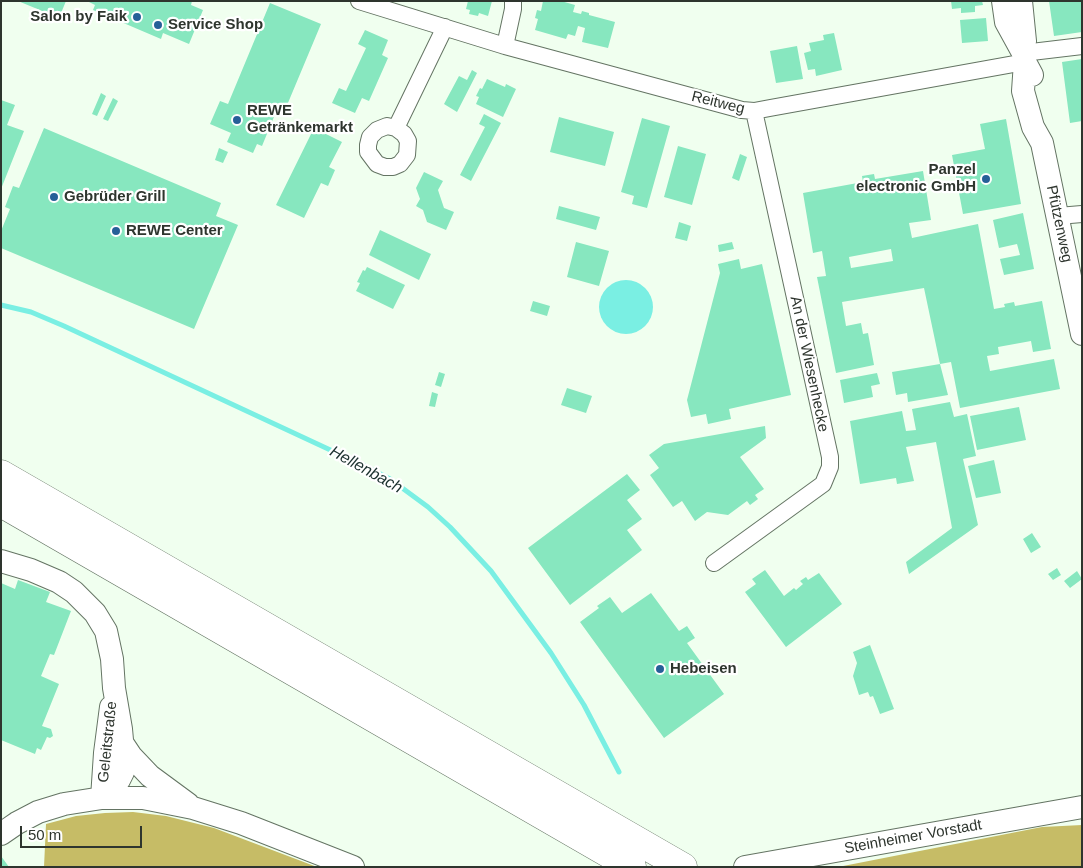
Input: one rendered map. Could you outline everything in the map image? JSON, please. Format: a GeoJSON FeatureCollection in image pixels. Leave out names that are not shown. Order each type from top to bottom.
{"type":"FeatureCollection","features":[{"type":"Feature","properties":{"kind":"highway"},"geometry":{"type":"LineString","coordinates":[[1,474],[683,867]]}},
{"type":"Feature","properties":{"kind":"highway"},"geometry":{"type":"LineString","coordinates":[[1,503],[632,867]]}},
{"type":"Feature","properties":{"kind":"main road"},"geometry":{"type":"LineString","coordinates":[[1003,1],[1006,22],[1024,58]]}},
{"type":"Feature","properties":{"kind":"main road","name":"Pfützenweg"},"geometry":{"type":"LineString","coordinates":[[1021,1],[1026,41],[1023,91],[1033,127],[1042,143],[1082,334]]}},
{"type":"Feature","properties":{"kind":"main road","name":"Geleitstraße"},"geometry":{"type":"LineString","coordinates":[[1,561],[31,570],[59,582],[90,606],[101,622],[108,640],[112,659],[124,762],[123,772],[113,789],[102,798]]}},
{"type":"Feature","properties":{"kind":"main road","name":"Geleitstraße"},"geometry":{"type":"LineString","coordinates":[[102,798],[105,753],[114,688]]}},
{"type":"Feature","properties":{"kind":"main road"},"geometry":{"type":"LineString","coordinates":[[123,744],[131,756],[150,776],[192,808]]}},
{"type":"Feature","properties":{"kind":"main road"},"geometry":{"type":"LineString","coordinates":[[1,834],[38,812],[64,804],[102,798],[143,798],[192,808],[241,823],[353,867]]}},
{"type":"Feature","properties":{"kind":"main road","name":"Steinheimer Vorstadt"},"geometry":{"type":"LineString","coordinates":[[744,867],[1082,808]]}},
{"type":"Feature","properties":{"kind":"street","name":"Reitweg"},"geometry":{"type":"LineString","coordinates":[[359,1],[506,46],[742,110],[754,111],[1082,46]]}},
{"type":"Feature","properties":{"kind":"street"},"geometry":{"type":"LineString","coordinates":[[506,46],[513,1]]}},
{"type":"Feature","properties":{"kind":"street"},"geometry":{"type":"LineString","coordinates":[[396,128],[445,27]]}},
{"type":"Feature","properties":{"kind":"street","name":"An der Wiesenhecke"},"geometry":{"type":"LineString","coordinates":[[714,563],[823,484],[830,467],[830,457],[754,111]]}},
{"type":"Feature","properties":{"kind":"street"},"geometry":{"type":"LineString","coordinates":[[1058,216],[1082,214]]}},
{"type":"Feature","properties":{"kind":"shaded area"},"geometry":{"type":"Polygon","coordinates":[[[133,812],[166,816],[214,828],[317,867],[44,867],[46,824],[76,816],[133,812]]]}},
{"type":"Feature","properties":{"kind":"shaded area"},"geometry":{"type":"Polygon","coordinates":[[[1082,825],[1082,867],[838,867],[1042,827],[1082,825]]]}},
{"type":"Feature","properties":{"kind":"water"},"geometry":{"type":"Polygon","coordinates":[[[621,280],[631,280],[641,284],[649,292],[653,307],[649,322],[641,330],[631,334],[621,334],[611,330],[603,322],[599,312],[599,302],[603,292],[611,284],[621,280]]]}},
{"type":"Feature","properties":{"kind":"building"},"geometry":{"type":"Polygon","coordinates":[[[18,1],[66,1],[59,18],[18,1]]]}},
{"type":"Feature","properties":{"kind":"building"},"geometry":{"type":"Polygon","coordinates":[[[87,1],[192,1],[191,5],[203,10],[189,44],[163,33],[161,39],[93,10],[95,5],[87,1]]]}},
{"type":"Feature","properties":{"kind":"building"},"geometry":{"type":"Polygon","coordinates":[[[468,1],[492,1],[488,16],[479,13],[478,16],[469,14],[470,10],[466,9],[468,1]]]}},
{"type":"Feature","properties":{"kind":"building"},"geometry":{"type":"Polygon","coordinates":[[[543,1],[561,1],[575,5],[573,12],[581,14],[582,11],[589,13],[589,15],[615,22],[608,48],[582,42],[585,28],[578,26],[575,36],[568,34],[566,39],[535,30],[538,19],[535,18],[537,10],[541,11],[543,1]]]}},
{"type":"Feature","properties":{"kind":"building"},"geometry":{"type":"Polygon","coordinates":[[[951,1],[982,1],[983,5],[975,6],[975,12],[961,13],[961,8],[952,9],[951,1]]]}},
{"type":"Feature","properties":{"kind":"building"},"geometry":{"type":"Polygon","coordinates":[[[1049,1],[1082,1],[1082,32],[1054,36],[1049,1]]]}},
{"type":"Feature","properties":{"kind":"building"},"geometry":{"type":"Polygon","coordinates":[[[270,3],[321,24],[285,110],[278,107],[262,146],[257,144],[253,153],[227,142],[231,133],[210,124],[220,101],[228,104],[270,3]]]}},
{"type":"Feature","properties":{"kind":"building"},"geometry":{"type":"Polygon","coordinates":[[[986,18],[988,41],[962,43],[960,20],[986,18]]]}},
{"type":"Feature","properties":{"kind":"building"},"geometry":{"type":"Polygon","coordinates":[[[365,30],[388,40],[382,55],[388,58],[369,101],[362,98],[355,113],[332,103],[339,88],[346,91],[366,48],[358,44],[365,30]]]}},
{"type":"Feature","properties":{"kind":"building"},"geometry":{"type":"Polygon","coordinates":[[[834,33],[842,70],[816,76],[815,69],[808,70],[804,53],[811,51],[809,43],[824,40],[823,35],[834,33]]]}},
{"type":"Feature","properties":{"kind":"building"},"geometry":{"type":"Polygon","coordinates":[[[797,46],[803,79],[776,83],[770,51],[797,46]]]}},
{"type":"Feature","properties":{"kind":"building"},"geometry":{"type":"Polygon","coordinates":[[[1082,59],[1082,121],[1070,123],[1062,62],[1082,59]]]}},
{"type":"Feature","properties":{"kind":"building"},"geometry":{"type":"Polygon","coordinates":[[[472,70],[477,73],[457,112],[444,104],[459,76],[467,80],[472,70]]]}},
{"type":"Feature","properties":{"kind":"building"},"geometry":{"type":"Polygon","coordinates":[[[487,79],[505,87],[506,84],[516,89],[503,117],[476,104],[479,97],[476,96],[487,79]]]}},
{"type":"Feature","properties":{"kind":"building"},"geometry":{"type":"Polygon","coordinates":[[[101,93],[106,96],[97,116],[92,114],[101,93]]]}},
{"type":"Feature","properties":{"kind":"building"},"geometry":{"type":"Polygon","coordinates":[[[113,98],[118,101],[108,121],[103,119],[113,98]]]}},
{"type":"Feature","properties":{"kind":"building"},"geometry":{"type":"Polygon","coordinates":[[[1,100],[15,105],[7,125],[24,131],[1,189],[1,100]]]}},
{"type":"Feature","properties":{"kind":"building"},"geometry":{"type":"Polygon","coordinates":[[[484,114],[501,123],[471,181],[460,175],[485,127],[479,124],[484,114]]]}},
{"type":"Feature","properties":{"kind":"building"},"geometry":{"type":"Polygon","coordinates":[[[559,117],[614,132],[605,166],[550,152],[559,117]]]}},
{"type":"Feature","properties":{"kind":"building"},"geometry":{"type":"Polygon","coordinates":[[[642,118],[670,126],[647,208],[632,204],[634,196],[621,192],[642,118]]]}},
{"type":"Feature","properties":{"kind":"building","name":"Panzel electronic GmbH"},"geometry":{"type":"Polygon","coordinates":[[[1006,119],[1021,204],[963,214],[952,155],[985,149],[980,124],[1006,119]]]}},
{"type":"Feature","properties":{"kind":"building"},"geometry":{"type":"Polygon","coordinates":[[[44,128],[221,203],[216,216],[238,225],[194,329],[1,248],[1,231],[10,209],[5,207],[13,186],[19,188],[44,128]]]}},
{"type":"Feature","properties":{"kind":"building"},"geometry":{"type":"Polygon","coordinates":[[[314,128],[342,142],[329,167],[335,170],[328,186],[321,183],[304,218],[276,205],[314,128]]]}},
{"type":"Feature","properties":{"kind":"building"},"geometry":{"type":"Polygon","coordinates":[[[678,146],[706,154],[692,205],[664,197],[678,146]]]}},
{"type":"Feature","properties":{"kind":"building"},"geometry":{"type":"Polygon","coordinates":[[[219,148],[228,152],[223,163],[215,160],[219,148]]]}},
{"type":"Feature","properties":{"kind":"building"},"geometry":{"type":"Polygon","coordinates":[[[740,154],[747,157],[739,181],[732,178],[740,154]]]}},
{"type":"Feature","properties":{"kind":"building"},"geometry":{"type":"Polygon","coordinates":[[[923,171],[931,220],[909,223],[912,238],[978,224],[994,309],[1005,307],[1004,304],[1014,302],[1015,306],[1042,301],[1051,349],[1033,352],[1031,341],[998,347],[999,354],[987,356],[990,371],[1054,359],[1060,389],[960,408],[951,362],[940,364],[924,288],[842,302],[846,326],[861,323],[863,334],[868,333],[874,365],[836,373],[817,277],[826,276],[822,251],[813,253],[803,193],[863,182],[862,176],[874,174],[875,179],[923,171]],[[891,249],[849,257],[851,268],[893,261],[891,249]]]}},
{"type":"Feature","properties":{"kind":"building"},"geometry":{"type":"Polygon","coordinates":[[[424,172],[443,181],[438,190],[444,208],[454,212],[446,230],[427,222],[423,210],[416,206],[420,199],[416,188],[424,172]]]}},
{"type":"Feature","properties":{"kind":"building"},"geometry":{"type":"Polygon","coordinates":[[[559,206],[600,217],[596,230],[556,219],[559,206]]]}},
{"type":"Feature","properties":{"kind":"building"},"geometry":{"type":"Polygon","coordinates":[[[1023,213],[1034,269],[1004,275],[1000,259],[1020,255],[1017,244],[999,248],[993,220],[1023,213]]]}},
{"type":"Feature","properties":{"kind":"building"},"geometry":{"type":"Polygon","coordinates":[[[679,222],[691,226],[687,241],[675,238],[679,222]]]}},
{"type":"Feature","properties":{"kind":"building"},"geometry":{"type":"Polygon","coordinates":[[[380,230],[431,254],[419,280],[369,255],[380,230]]]}},
{"type":"Feature","properties":{"kind":"building"},"geometry":{"type":"Polygon","coordinates":[[[576,242],[609,251],[599,286],[567,277],[576,242]]]}},
{"type":"Feature","properties":{"kind":"building"},"geometry":{"type":"Polygon","coordinates":[[[732,242],[734,249],[719,252],[718,245],[732,242]]]}},
{"type":"Feature","properties":{"kind":"building"},"geometry":{"type":"Polygon","coordinates":[[[739,259],[741,269],[762,264],[791,395],[729,409],[731,419],[708,424],[706,414],[691,417],[687,400],[720,273],[718,264],[739,259]]]}},
{"type":"Feature","properties":{"kind":"building"},"geometry":{"type":"Polygon","coordinates":[[[367,267],[405,285],[393,309],[356,291],[360,283],[357,282],[363,270],[365,271],[367,267]]]}},
{"type":"Feature","properties":{"kind":"building"},"geometry":{"type":"Polygon","coordinates":[[[533,301],[550,306],[547,316],[530,311],[533,301]]]}},
{"type":"Feature","properties":{"kind":"building"},"geometry":{"type":"Polygon","coordinates":[[[940,364],[948,395],[908,402],[907,393],[896,395],[892,372],[940,364]]]}},
{"type":"Feature","properties":{"kind":"building"},"geometry":{"type":"Polygon","coordinates":[[[439,372],[445,374],[441,387],[435,385],[439,372]]]}},
{"type":"Feature","properties":{"kind":"building"},"geometry":{"type":"Polygon","coordinates":[[[877,373],[880,384],[871,386],[873,397],[844,403],[840,380],[877,373]]]}},
{"type":"Feature","properties":{"kind":"building"},"geometry":{"type":"Polygon","coordinates":[[[567,388],[592,396],[586,413],[561,405],[567,388]]]}},
{"type":"Feature","properties":{"kind":"building"},"geometry":{"type":"Polygon","coordinates":[[[432,392],[438,394],[435,407],[429,406],[432,392]]]}},
{"type":"Feature","properties":{"kind":"building"},"geometry":{"type":"Polygon","coordinates":[[[950,402],[954,417],[967,414],[976,456],[963,459],[978,525],[909,574],[906,562],[952,528],[936,442],[906,447],[914,481],[897,484],[896,478],[860,484],[850,421],[902,411],[906,431],[916,430],[912,409],[950,402]]]}},
{"type":"Feature","properties":{"kind":"building"},"geometry":{"type":"Polygon","coordinates":[[[1019,407],[1026,440],[977,450],[970,416],[1019,407]]]}},
{"type":"Feature","properties":{"kind":"building"},"geometry":{"type":"Polygon","coordinates":[[[765,426],[766,438],[740,457],[764,489],[755,495],[758,499],[750,505],[747,501],[728,515],[707,512],[695,521],[682,501],[673,507],[650,475],[659,468],[649,455],[664,444],[765,426]]]}},
{"type":"Feature","properties":{"kind":"building"},"geometry":{"type":"Polygon","coordinates":[[[994,460],[1001,493],[976,498],[968,466],[994,460]]]}},
{"type":"Feature","properties":{"kind":"building"},"geometry":{"type":"Polygon","coordinates":[[[627,474],[640,490],[627,500],[642,519],[627,530],[642,550],[570,605],[528,548],[627,474]]]}},
{"type":"Feature","properties":{"kind":"building"},"geometry":{"type":"Polygon","coordinates":[[[1032,533],[1041,547],[1031,553],[1023,539],[1032,533]]]}},
{"type":"Feature","properties":{"kind":"building"},"geometry":{"type":"Polygon","coordinates":[[[1057,568],[1061,575],[1053,580],[1048,574],[1057,568]]]}},
{"type":"Feature","properties":{"kind":"building"},"geometry":{"type":"Polygon","coordinates":[[[765,570],[784,596],[803,584],[800,581],[806,577],[808,580],[819,573],[842,604],[786,647],[745,592],[756,584],[752,579],[765,570]]]}},
{"type":"Feature","properties":{"kind":"building"},"geometry":{"type":"Polygon","coordinates":[[[1077,571],[1082,579],[1070,588],[1064,581],[1077,571]]]}},
{"type":"Feature","properties":{"kind":"building"},"geometry":{"type":"Polygon","coordinates":[[[18,580],[50,592],[46,602],[71,611],[54,655],[50,654],[41,676],[59,684],[42,726],[51,729],[53,736],[47,737],[41,750],[37,748],[35,754],[1,740],[1,583],[15,589],[18,580]]]}},
{"type":"Feature","properties":{"kind":"building","name":"Hebeisen"},"geometry":{"type":"Polygon","coordinates":[[[651,593],[679,631],[687,626],[695,638],[687,643],[724,694],[664,738],[580,622],[610,597],[622,613],[651,593]]]}},
{"type":"Feature","properties":{"kind":"building"},"geometry":{"type":"Polygon","coordinates":[[[870,645],[894,709],[880,714],[873,696],[870,697],[868,692],[859,695],[853,676],[857,663],[853,652],[870,645]]]}},
{"type":"Feature","properties":{"kind":"building"},"geometry":{"type":"Polygon","coordinates":[[[1,856],[9,867],[1,867],[1,856]]]}},
{"type":"Feature","properties":{"kind":"waterway","name":"Hellenbach"},"geometry":{"type":"LineString","coordinates":[[1,305],[31,312],[64,326],[369,468],[390,479],[428,507],[450,527],[491,571],[551,653],[584,705],[619,772]]}},
{"type":"Feature","properties":{"kind":"place","name":"Salon by Faik"},"geometry":{"type":"Point","coordinates":[137,17]}},
{"type":"Feature","properties":{"kind":"place","name":"Service Shop"},"geometry":{"type":"Point","coordinates":[158,25]}},
{"type":"Feature","properties":{"kind":"place","name":"REWE Getränkemarkt"},"geometry":{"type":"Point","coordinates":[237,120]}},
{"type":"Feature","properties":{"kind":"place","name":"Panzel electronic GmbH"},"geometry":{"type":"Point","coordinates":[986,179]}},
{"type":"Feature","properties":{"kind":"place","name":"Gebrüder Grill"},"geometry":{"type":"Point","coordinates":[54,197]}},
{"type":"Feature","properties":{"kind":"place","name":"REWE Center"},"geometry":{"type":"Point","coordinates":[116,231]}},
{"type":"Feature","properties":{"kind":"place","name":"Hebeisen"},"geometry":{"type":"Point","coordinates":[660,669]}}]}
